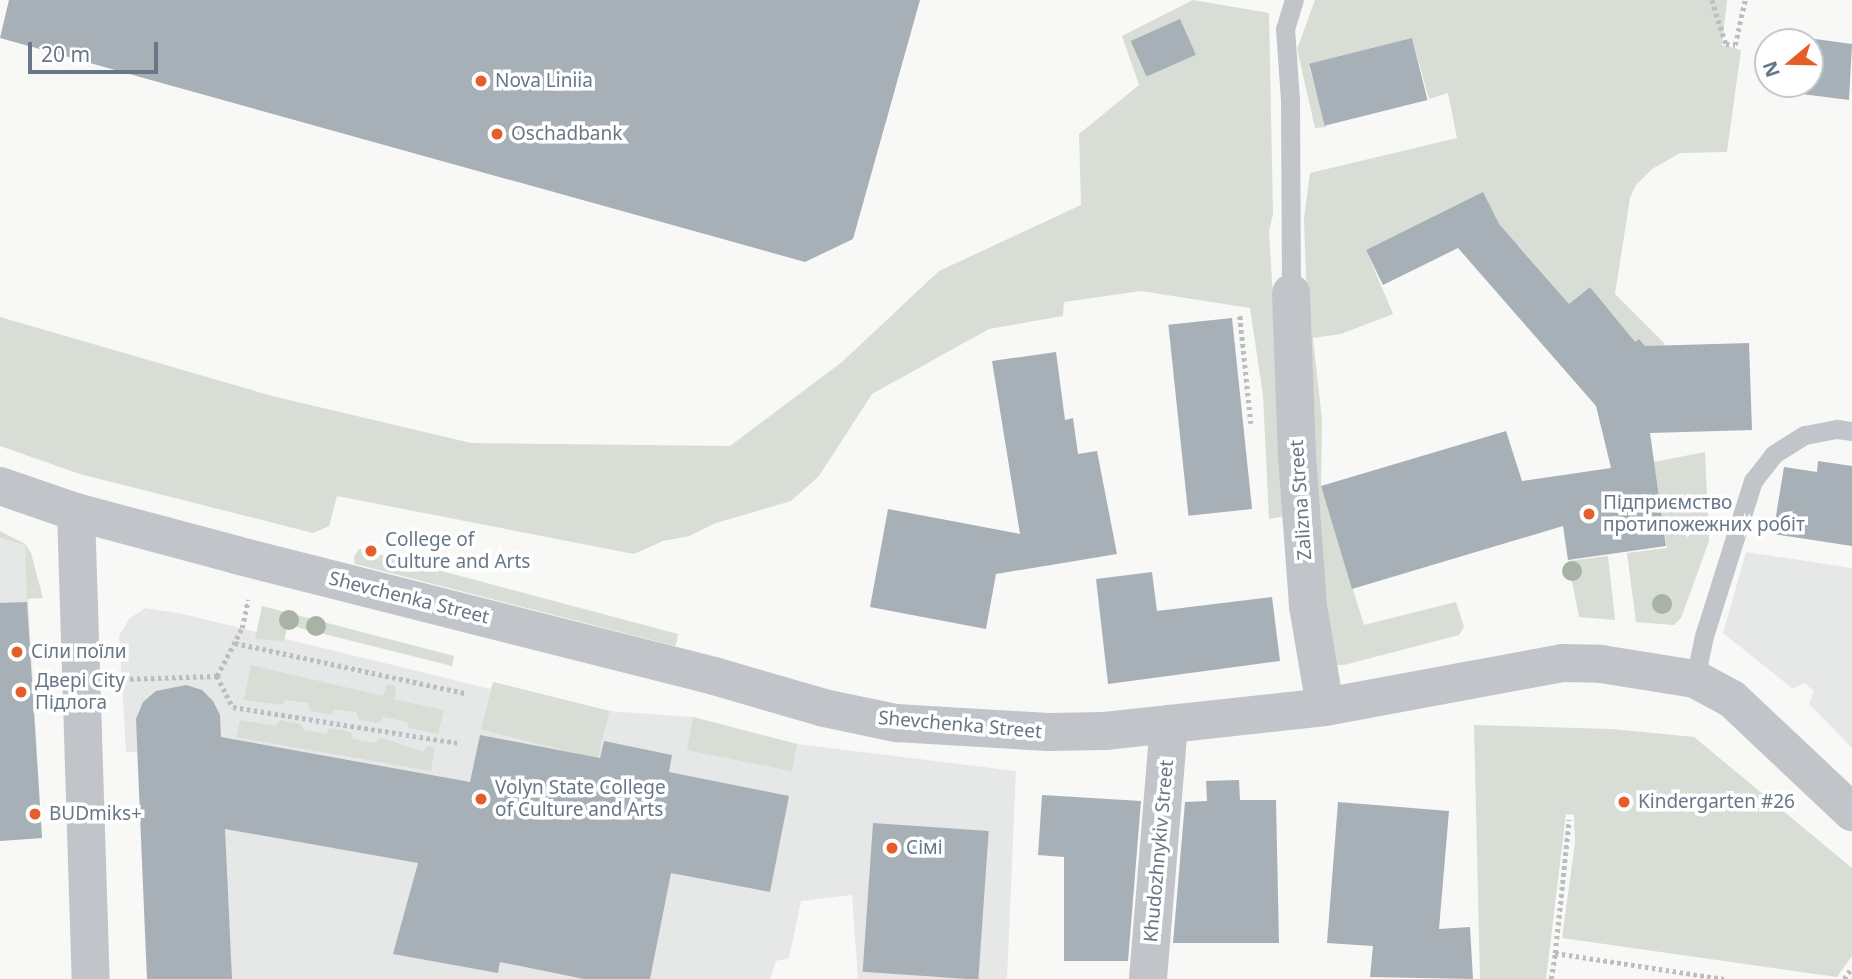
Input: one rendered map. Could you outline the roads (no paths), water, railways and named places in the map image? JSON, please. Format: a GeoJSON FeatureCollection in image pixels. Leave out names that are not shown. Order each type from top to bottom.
{"type":"FeatureCollection","features":[{"type":"Feature","properties":{"kind":"street","name":"Zalizna Street"},"geometry":{"type":"LineString","coordinates":[[1291,293],[1297,456],[1308,606],[1325,706]]}},
{"type":"Feature","properties":{"kind":"street","name":"Shevchenka Street"},"geometry":{"type":"LineString","coordinates":[[0,486],[76,512],[713,676],[824,708],[896,723],[1048,732],[1105,731],[1325,706],[1562,663],[1601,664],[1695,679],[1732,699],[1852,812]]}},
{"type":"Feature","properties":{"kind":"street"},"geometry":{"type":"LineString","coordinates":[[76,512],[91,979]]}},
{"type":"Feature","properties":{"kind":"street","name":"Khudozhnykiv Street"},"geometry":{"type":"LineString","coordinates":[[1148,979],[1169,724]]}},
{"type":"Feature","properties":{"kind":"lane"},"geometry":{"type":"LineString","coordinates":[[1291,293],[1290,100],[1285,29],[1294,0]]}},
{"type":"Feature","properties":{"kind":"lane"},"geometry":{"type":"LineString","coordinates":[[1695,679],[1704,636],[1753,481],[1774,454],[1805,435],[1837,429],[1852,430]]}},
{"type":"Feature","properties":{"kind":"place","name":"Nova Liniia"},"geometry":{"type":"Point","coordinates":[481,81]}},
{"type":"Feature","properties":{"kind":"place","name":"Oschadbank"},"geometry":{"type":"Point","coordinates":[497,134]}},
{"type":"Feature","properties":{"kind":"place","name":"Підприємство протипожежних робіт"},"geometry":{"type":"Point","coordinates":[1589,514]}},
{"type":"Feature","properties":{"kind":"place","name":"College of Culture and Arts"},"geometry":{"type":"Point","coordinates":[371,551]}},
{"type":"Feature","properties":{"kind":"place","name":"Сіли поїли"},"geometry":{"type":"Point","coordinates":[17,652]}},
{"type":"Feature","properties":{"kind":"place","name":"Двері City Підлога"},"geometry":{"type":"Point","coordinates":[21,692]}},
{"type":"Feature","properties":{"kind":"place","name":"Volyn State College of Culture and Arts"},"geometry":{"type":"Point","coordinates":[481,799]}},
{"type":"Feature","properties":{"kind":"place","name":"Kindergarten #26"},"geometry":{"type":"Point","coordinates":[1624,802]}},
{"type":"Feature","properties":{"kind":"place","name":"BUDmiks+"},"geometry":{"type":"Point","coordinates":[35,814]}},
{"type":"Feature","properties":{"kind":"place","name":"Сімі"},"geometry":{"type":"Point","coordinates":[892,848]}}]}
